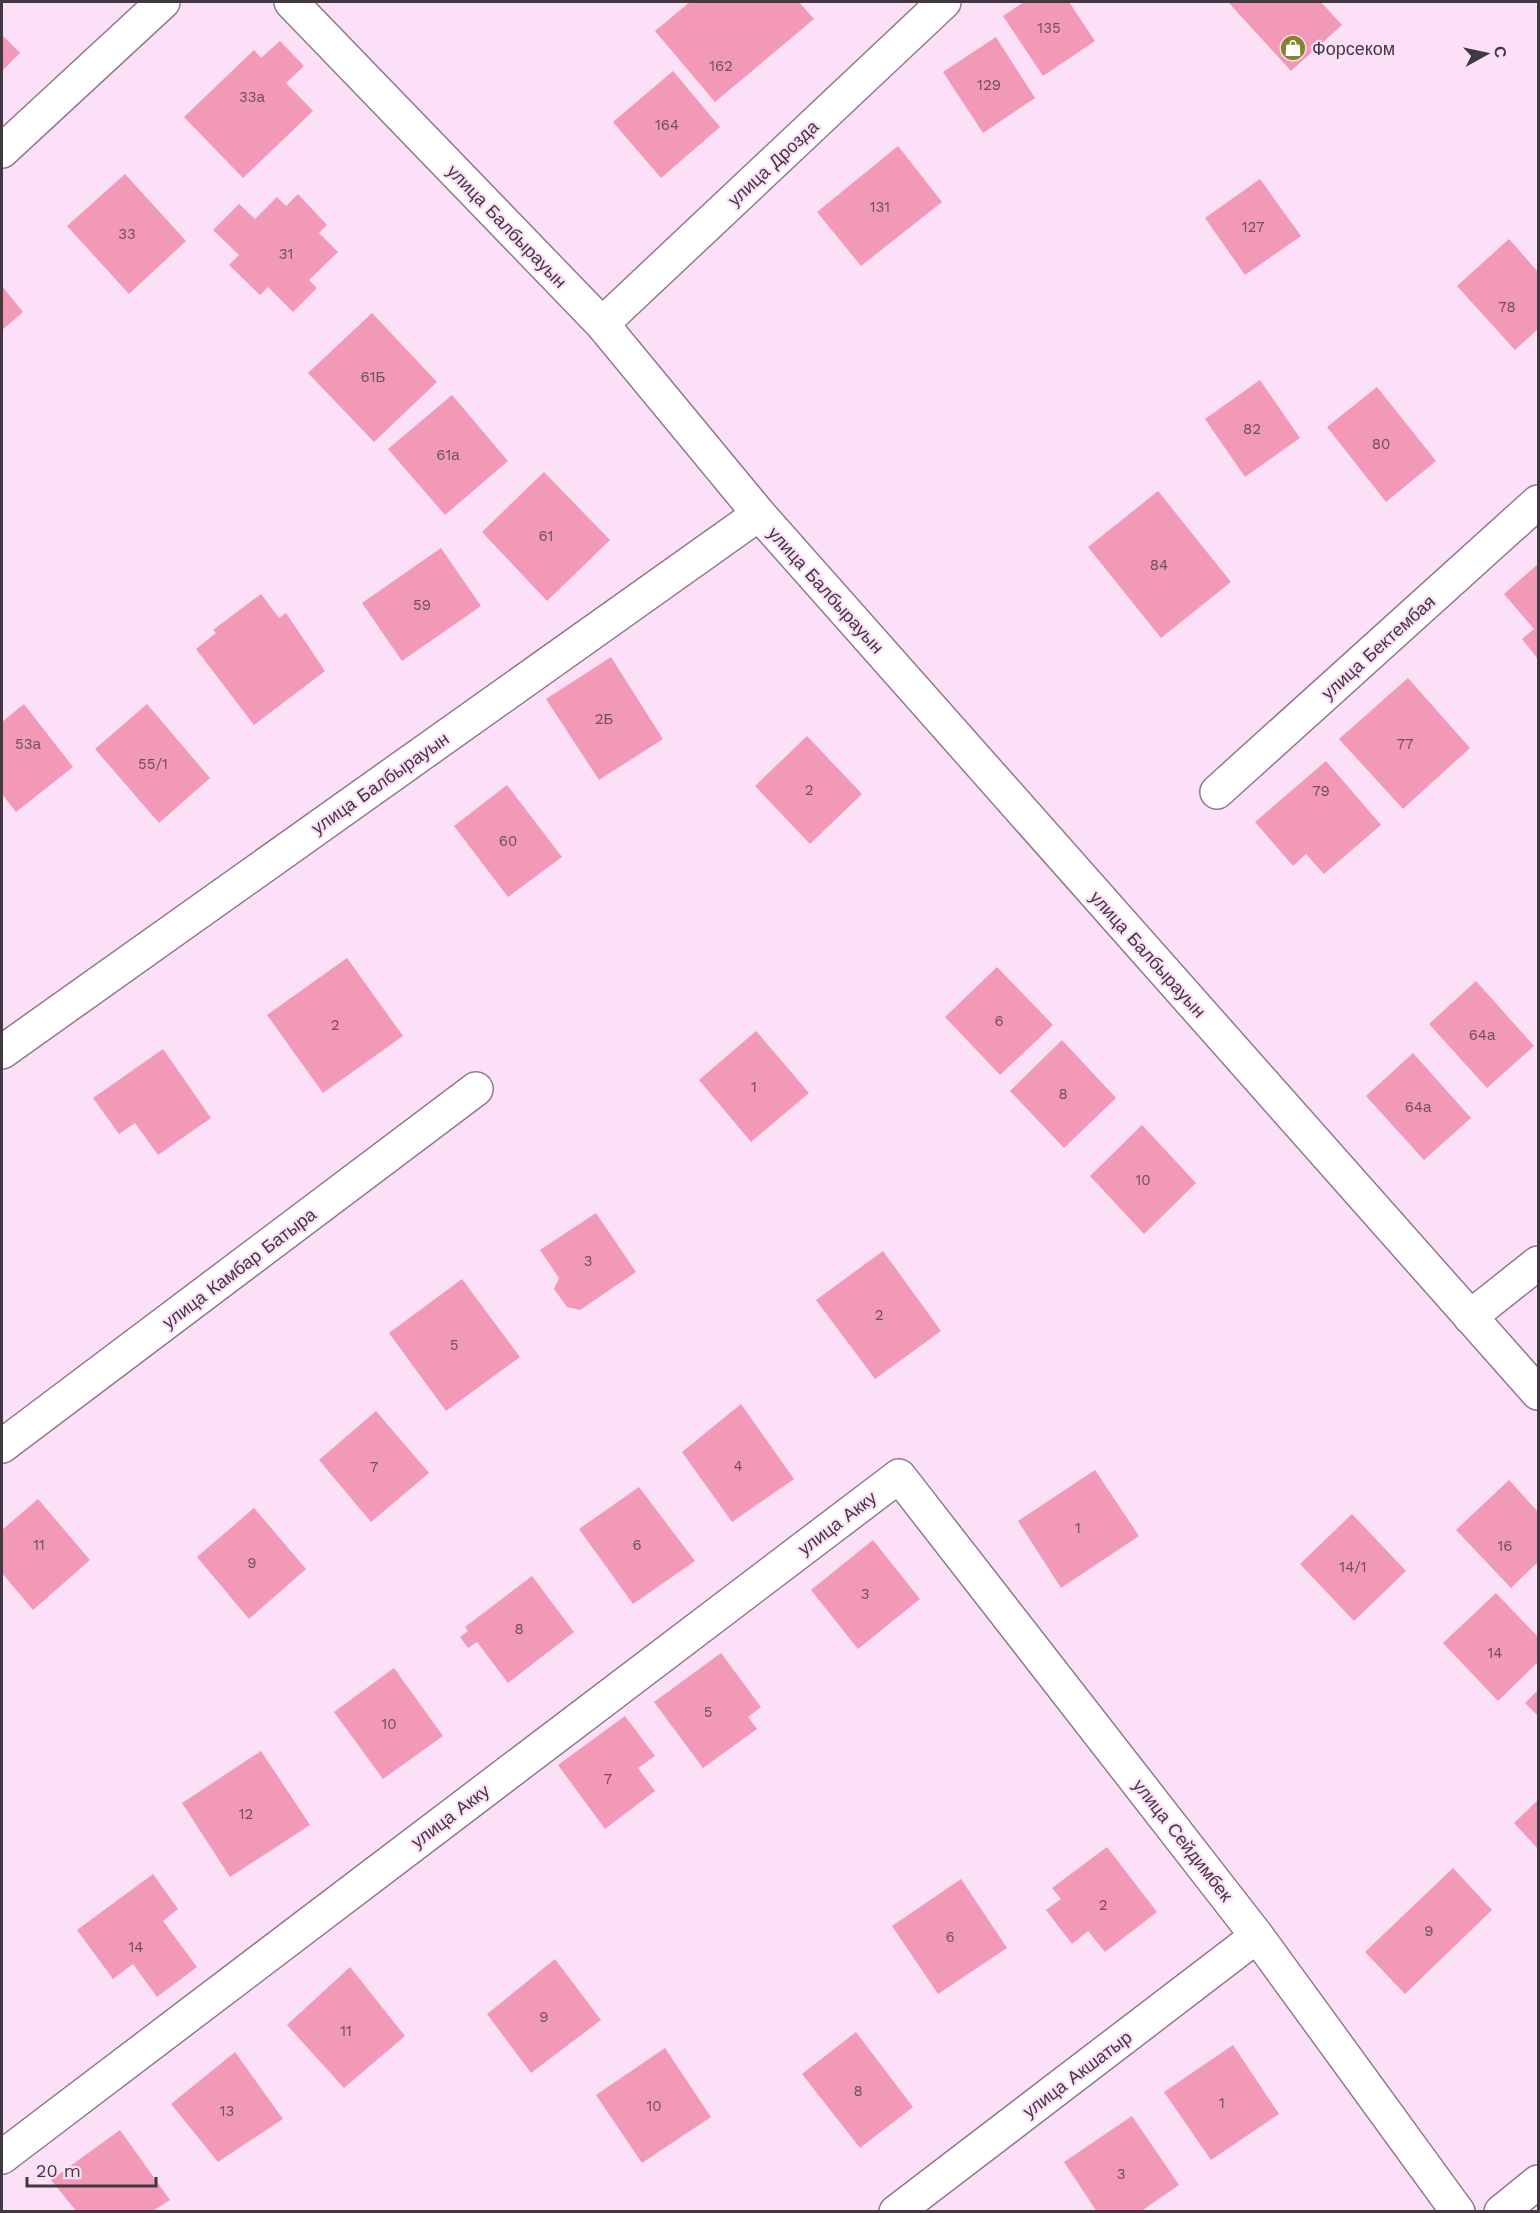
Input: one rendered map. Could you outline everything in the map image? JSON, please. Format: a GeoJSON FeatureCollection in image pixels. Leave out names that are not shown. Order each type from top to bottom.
{"type":"FeatureCollection","features":[{"type":"Feature","properties":{"kind":"street"},"geometry":{"type":"LineString","coordinates":[[2,150],[162,2]]}},
{"type":"Feature","properties":{"kind":"street","name":"улица Балбырауын"},"geometry":{"type":"LineString","coordinates":[[291,2],[602,324],[759,514],[1539,1393]]}},
{"type":"Feature","properties":{"kind":"street","name":"улица Дрозда"},"geometry":{"type":"LineString","coordinates":[[602,324],[944,2]]}},
{"type":"Feature","properties":{"kind":"street","name":"улица Бектембая"},"geometry":{"type":"LineString","coordinates":[[1217,792],[1539,502]]}},
{"type":"Feature","properties":{"kind":"street","name":"улица Балбырауын"},"geometry":{"type":"LineString","coordinates":[[2,1052],[759,514]]}},
{"type":"Feature","properties":{"kind":"street","name":"улица Камбар Батыра"},"geometry":{"type":"LineString","coordinates":[[2,1446],[476,1089]]}},
{"type":"Feature","properties":{"kind":"street"},"geometry":{"type":"LineString","coordinates":[[1470,1317],[1539,1263]]}},
{"type":"Feature","properties":{"kind":"street","name":"улица Сейдимбек"},"geometry":{"type":"LineString","coordinates":[[899,1476],[1257,1936],[1458,2211]]}},
{"type":"Feature","properties":{"kind":"street","name":"улица Акку"},"geometry":{"type":"LineString","coordinates":[[2,2157],[899,1476]]}},
{"type":"Feature","properties":{"kind":"street","name":"улица Акшатыр"},"geometry":{"type":"LineString","coordinates":[[896,2211],[1257,1936]]}},
{"type":"Feature","properties":{"kind":"street"},"geometry":{"type":"LineString","coordinates":[[1501,2211],[1539,2182]]}},
{"type":"Feature","properties":{"kind":"building"},"geometry":{"type":"Polygon","coordinates":[[[690,2],[799,2],[814,19],[715,102],[655,31],[690,2]]]}},
{"type":"Feature","properties":{"kind":"building"},"geometry":{"type":"Polygon","coordinates":[[[1024,2],[1069,2],[1095,41],[1043,76],[1003,16],[1024,2]]]}},
{"type":"Feature","properties":{"kind":"building","name":"Форсеком"},"geometry":{"type":"Polygon","coordinates":[[[1228,2],[1321,2],[1342,25],[1291,71],[1228,2]]]}},
{"type":"Feature","properties":{"kind":"building"},"geometry":{"type":"Polygon","coordinates":[[[2,35],[20,53],[2,71],[2,35]]]}},
{"type":"Feature","properties":{"kind":"building"},"geometry":{"type":"Polygon","coordinates":[[[996,37],[1035,98],[983,133],[943,72],[996,37]]]}},
{"type":"Feature","properties":{"kind":"building"},"geometry":{"type":"Polygon","coordinates":[[[280,41],[304,66],[286,83],[313,111],[243,178],[184,117],[254,50],[261,58],[280,41]]]}},
{"type":"Feature","properties":{"kind":"building"},"geometry":{"type":"Polygon","coordinates":[[[673,71],[720,127],[661,178],[613,122],[673,71]]]}},
{"type":"Feature","properties":{"kind":"building"},"geometry":{"type":"Polygon","coordinates":[[[898,146],[942,202],[861,266],[817,212],[898,146]]]}},
{"type":"Feature","properties":{"kind":"building"},"geometry":{"type":"Polygon","coordinates":[[[125,174],[186,241],[129,294],[67,226],[125,174]]]}},
{"type":"Feature","properties":{"kind":"building"},"geometry":{"type":"Polygon","coordinates":[[[1260,179],[1301,236],[1245,275],[1205,218],[1260,179]]]}},
{"type":"Feature","properties":{"kind":"building"},"geometry":{"type":"Polygon","coordinates":[[[298,194],[327,225],[319,233],[338,252],[309,280],[317,288],[293,312],[268,287],[260,295],[229,265],[239,255],[213,230],[239,204],[255,219],[277,197],[286,206],[298,194]]]}},
{"type":"Feature","properties":{"kind":"building"},"geometry":{"type":"Polygon","coordinates":[[[1509,239],[1538,272],[1538,329],[1515,350],[1457,286],[1509,239]]]}},
{"type":"Feature","properties":{"kind":"building"},"geometry":{"type":"Polygon","coordinates":[[[2,286],[23,312],[2,330],[2,286]]]}},
{"type":"Feature","properties":{"kind":"building"},"geometry":{"type":"Polygon","coordinates":[[[372,313],[437,382],[374,442],[308,373],[372,313]]]}},
{"type":"Feature","properties":{"kind":"building"},"geometry":{"type":"Polygon","coordinates":[[[1260,380],[1300,438],[1245,477],[1205,419],[1260,380]]]}},
{"type":"Feature","properties":{"kind":"building"},"geometry":{"type":"Polygon","coordinates":[[[1377,387],[1436,461],[1386,502],[1327,427],[1377,387]]]}},
{"type":"Feature","properties":{"kind":"building"},"geometry":{"type":"Polygon","coordinates":[[[452,395],[508,461],[445,515],[388,449],[452,395]]]}},
{"type":"Feature","properties":{"kind":"building"},"geometry":{"type":"Polygon","coordinates":[[[544,472],[610,540],[547,601],[482,532],[544,472]]]}},
{"type":"Feature","properties":{"kind":"building"},"geometry":{"type":"Polygon","coordinates":[[[1158,491],[1231,582],[1161,638],[1088,547],[1158,491]]]}},
{"type":"Feature","properties":{"kind":"building"},"geometry":{"type":"Polygon","coordinates":[[[441,548],[481,606],[402,661],[362,603],[441,548]]]}},
{"type":"Feature","properties":{"kind":"building"},"geometry":{"type":"Polygon","coordinates":[[[1538,564],[1538,659],[1522,639],[1534,629],[1504,594],[1538,564]]]}},
{"type":"Feature","properties":{"kind":"building"},"geometry":{"type":"Polygon","coordinates":[[[261,594],[279,618],[286,613],[325,671],[254,725],[196,649],[216,633],[213,630],[261,594]]]}},
{"type":"Feature","properties":{"kind":"building"},"geometry":{"type":"Polygon","coordinates":[[[611,657],[663,739],[599,780],[546,699],[611,657]]]}},
{"type":"Feature","properties":{"kind":"building"},"geometry":{"type":"Polygon","coordinates":[[[1408,678],[1470,748],[1403,809],[1339,739],[1408,678]]]}},
{"type":"Feature","properties":{"kind":"building"},"geometry":{"type":"Polygon","coordinates":[[[24,704],[73,767],[16,812],[2,794],[2,722],[24,704]]]}},
{"type":"Feature","properties":{"kind":"building"},"geometry":{"type":"Polygon","coordinates":[[[147,704],[210,778],[159,823],[95,749],[147,704]]]}},
{"type":"Feature","properties":{"kind":"building"},"geometry":{"type":"Polygon","coordinates":[[[807,736],[862,794],[810,844],[755,786],[807,736]]]}},
{"type":"Feature","properties":{"kind":"building"},"geometry":{"type":"Polygon","coordinates":[[[1326,761],[1381,825],[1324,874],[1306,854],[1293,866],[1255,822],[1326,761]]]}},
{"type":"Feature","properties":{"kind":"building"},"geometry":{"type":"Polygon","coordinates":[[[507,785],[562,857],[508,897],[454,826],[507,785]]]}},
{"type":"Feature","properties":{"kind":"building"},"geometry":{"type":"Polygon","coordinates":[[[347,958],[403,1036],[323,1093],[267,1015],[347,958]]]}},
{"type":"Feature","properties":{"kind":"building"},"geometry":{"type":"Polygon","coordinates":[[[997,967],[1053,1025],[1000,1075],[945,1017],[997,967]]]}},
{"type":"Feature","properties":{"kind":"building"},"geometry":{"type":"Polygon","coordinates":[[[1476,981],[1534,1046],[1487,1088],[1429,1024],[1476,981]]]}},
{"type":"Feature","properties":{"kind":"building"},"geometry":{"type":"Polygon","coordinates":[[[756,1031],[809,1093],[751,1142],[699,1080],[756,1031]]]}},
{"type":"Feature","properties":{"kind":"building"},"geometry":{"type":"Polygon","coordinates":[[[1062,1040],[1116,1098],[1064,1148],[1010,1091],[1062,1040]]]}},
{"type":"Feature","properties":{"kind":"building"},"geometry":{"type":"Polygon","coordinates":[[[163,1049],[211,1118],[158,1155],[135,1123],[119,1134],[93,1098],[163,1049]]]}},
{"type":"Feature","properties":{"kind":"building"},"geometry":{"type":"Polygon","coordinates":[[[1413,1053],[1471,1118],[1424,1160],[1366,1096],[1413,1053]]]}},
{"type":"Feature","properties":{"kind":"building"},"geometry":{"type":"Polygon","coordinates":[[[1142,1125],[1196,1183],[1144,1234],[1090,1176],[1142,1125]]]}},
{"type":"Feature","properties":{"kind":"building"},"geometry":{"type":"Polygon","coordinates":[[[596,1213],[636,1272],[580,1310],[567,1307],[554,1289],[559,1278],[540,1250],[596,1213]]]}},
{"type":"Feature","properties":{"kind":"building"},"geometry":{"type":"Polygon","coordinates":[[[883,1251],[941,1331],[875,1379],[816,1300],[883,1251]]]}},
{"type":"Feature","properties":{"kind":"building"},"geometry":{"type":"Polygon","coordinates":[[[462,1279],[520,1357],[446,1411],[389,1333],[462,1279]]]}},
{"type":"Feature","properties":{"kind":"building"},"geometry":{"type":"Polygon","coordinates":[[[741,1404],[794,1479],[732,1522],[682,1452],[741,1404]]]}},
{"type":"Feature","properties":{"kind":"building"},"geometry":{"type":"Polygon","coordinates":[[[376,1411],[429,1473],[371,1522],[319,1460],[376,1411]]]}},
{"type":"Feature","properties":{"kind":"building"},"geometry":{"type":"Polygon","coordinates":[[[1095,1470],[1139,1536],[1061,1588],[1018,1521],[1095,1470]]]}},
{"type":"Feature","properties":{"kind":"building"},"geometry":{"type":"Polygon","coordinates":[[[1509,1480],[1538,1512],[1538,1562],[1511,1588],[1456,1530],[1509,1480]]]}},
{"type":"Feature","properties":{"kind":"building"},"geometry":{"type":"Polygon","coordinates":[[[639,1487],[695,1561],[633,1604],[579,1529],[639,1487]]]}},
{"type":"Feature","properties":{"kind":"building"},"geometry":{"type":"Polygon","coordinates":[[[38,1499],[90,1560],[33,1610],[2,1573],[2,1530],[38,1499]]]}},
{"type":"Feature","properties":{"kind":"building"},"geometry":{"type":"Polygon","coordinates":[[[254,1508],[306,1569],[249,1619],[197,1557],[254,1508]]]}},
{"type":"Feature","properties":{"kind":"building"},"geometry":{"type":"Polygon","coordinates":[[[1352,1514],[1406,1571],[1354,1621],[1300,1564],[1352,1514]]]}},
{"type":"Feature","properties":{"kind":"building"},"geometry":{"type":"Polygon","coordinates":[[[873,1540],[920,1599],[858,1649],[811,1590],[873,1540]]]}},
{"type":"Feature","properties":{"kind":"building"},"geometry":{"type":"Polygon","coordinates":[[[532,1576],[574,1632],[508,1683],[477,1642],[468,1648],[460,1637],[468,1631],[465,1627],[532,1576]]]}},
{"type":"Feature","properties":{"kind":"building"},"geometry":{"type":"Polygon","coordinates":[[[1496,1593],[1538,1637],[1538,1662],[1498,1701],[1443,1643],[1496,1593]]]}},
{"type":"Feature","properties":{"kind":"building"},"geometry":{"type":"Polygon","coordinates":[[[721,1653],[761,1707],[748,1717],[757,1729],[703,1768],[654,1702],[721,1653]]]}},
{"type":"Feature","properties":{"kind":"building"},"geometry":{"type":"Polygon","coordinates":[[[394,1668],[443,1736],[383,1779],[334,1712],[394,1668]]]}},
{"type":"Feature","properties":{"kind":"building"},"geometry":{"type":"Polygon","coordinates":[[[1538,1690],[1538,1716],[1525,1703],[1538,1690]]]}},
{"type":"Feature","properties":{"kind":"building"},"geometry":{"type":"Polygon","coordinates":[[[625,1716],[655,1756],[638,1768],[655,1791],[605,1829],[558,1765],[625,1716]]]}},
{"type":"Feature","properties":{"kind":"building"},"geometry":{"type":"Polygon","coordinates":[[[261,1751],[310,1825],[230,1877],[182,1803],[261,1751]]]}},
{"type":"Feature","properties":{"kind":"building"},"geometry":{"type":"Polygon","coordinates":[[[1538,1800],[1538,1849],[1514,1823],[1538,1800]]]}},
{"type":"Feature","properties":{"kind":"building"},"geometry":{"type":"Polygon","coordinates":[[[1107,1847],[1157,1912],[1105,1952],[1088,1931],[1072,1944],[1046,1910],[1061,1899],[1052,1888],[1107,1847]]]}},
{"type":"Feature","properties":{"kind":"building"},"geometry":{"type":"Polygon","coordinates":[[[1453,1868],[1492,1910],[1405,1994],[1365,1952],[1453,1868]]]}},
{"type":"Feature","properties":{"kind":"building"},"geometry":{"type":"Polygon","coordinates":[[[153,1874],[178,1909],[163,1921],[197,1967],[157,1997],[133,1964],[113,1979],[77,1930],[153,1874]]]}},
{"type":"Feature","properties":{"kind":"building"},"geometry":{"type":"Polygon","coordinates":[[[961,1879],[1007,1948],[938,1994],[892,1926],[961,1879]]]}},
{"type":"Feature","properties":{"kind":"building"},"geometry":{"type":"Polygon","coordinates":[[[555,1959],[601,2020],[531,2073],[487,2014],[555,1959]]]}},
{"type":"Feature","properties":{"kind":"building"},"geometry":{"type":"Polygon","coordinates":[[[350,1967],[405,2036],[344,2088],[287,2025],[350,1967]]]}},
{"type":"Feature","properties":{"kind":"building"},"geometry":{"type":"Polygon","coordinates":[[[856,2032],[913,2107],[860,2148],[802,2074],[856,2032]]]}},
{"type":"Feature","properties":{"kind":"building"},"geometry":{"type":"Polygon","coordinates":[[[1233,2045],[1279,2114],[1211,2160],[1164,2092],[1233,2045]]]}},
{"type":"Feature","properties":{"kind":"building"},"geometry":{"type":"Polygon","coordinates":[[[665,2048],[711,2117],[642,2163],[596,2095],[665,2048]]]}},
{"type":"Feature","properties":{"kind":"building"},"geometry":{"type":"Polygon","coordinates":[[[235,2052],[283,2119],[218,2162],[171,2104],[235,2052]]]}},
{"type":"Feature","properties":{"kind":"building"},"geometry":{"type":"Polygon","coordinates":[[[1132,2116],[1179,2185],[1140,2212],[1097,2212],[1064,2162],[1132,2116]]]}},
{"type":"Feature","properties":{"kind":"building"},"geometry":{"type":"Polygon","coordinates":[[[120,2130],[170,2200],[151,2212],[77,2212],[51,2180],[120,2130]]]}},
{"type":"Feature","properties":{"kind":"place","name":"Форсеком"},"geometry":{"type":"Point","coordinates":[1293,48]}}]}
